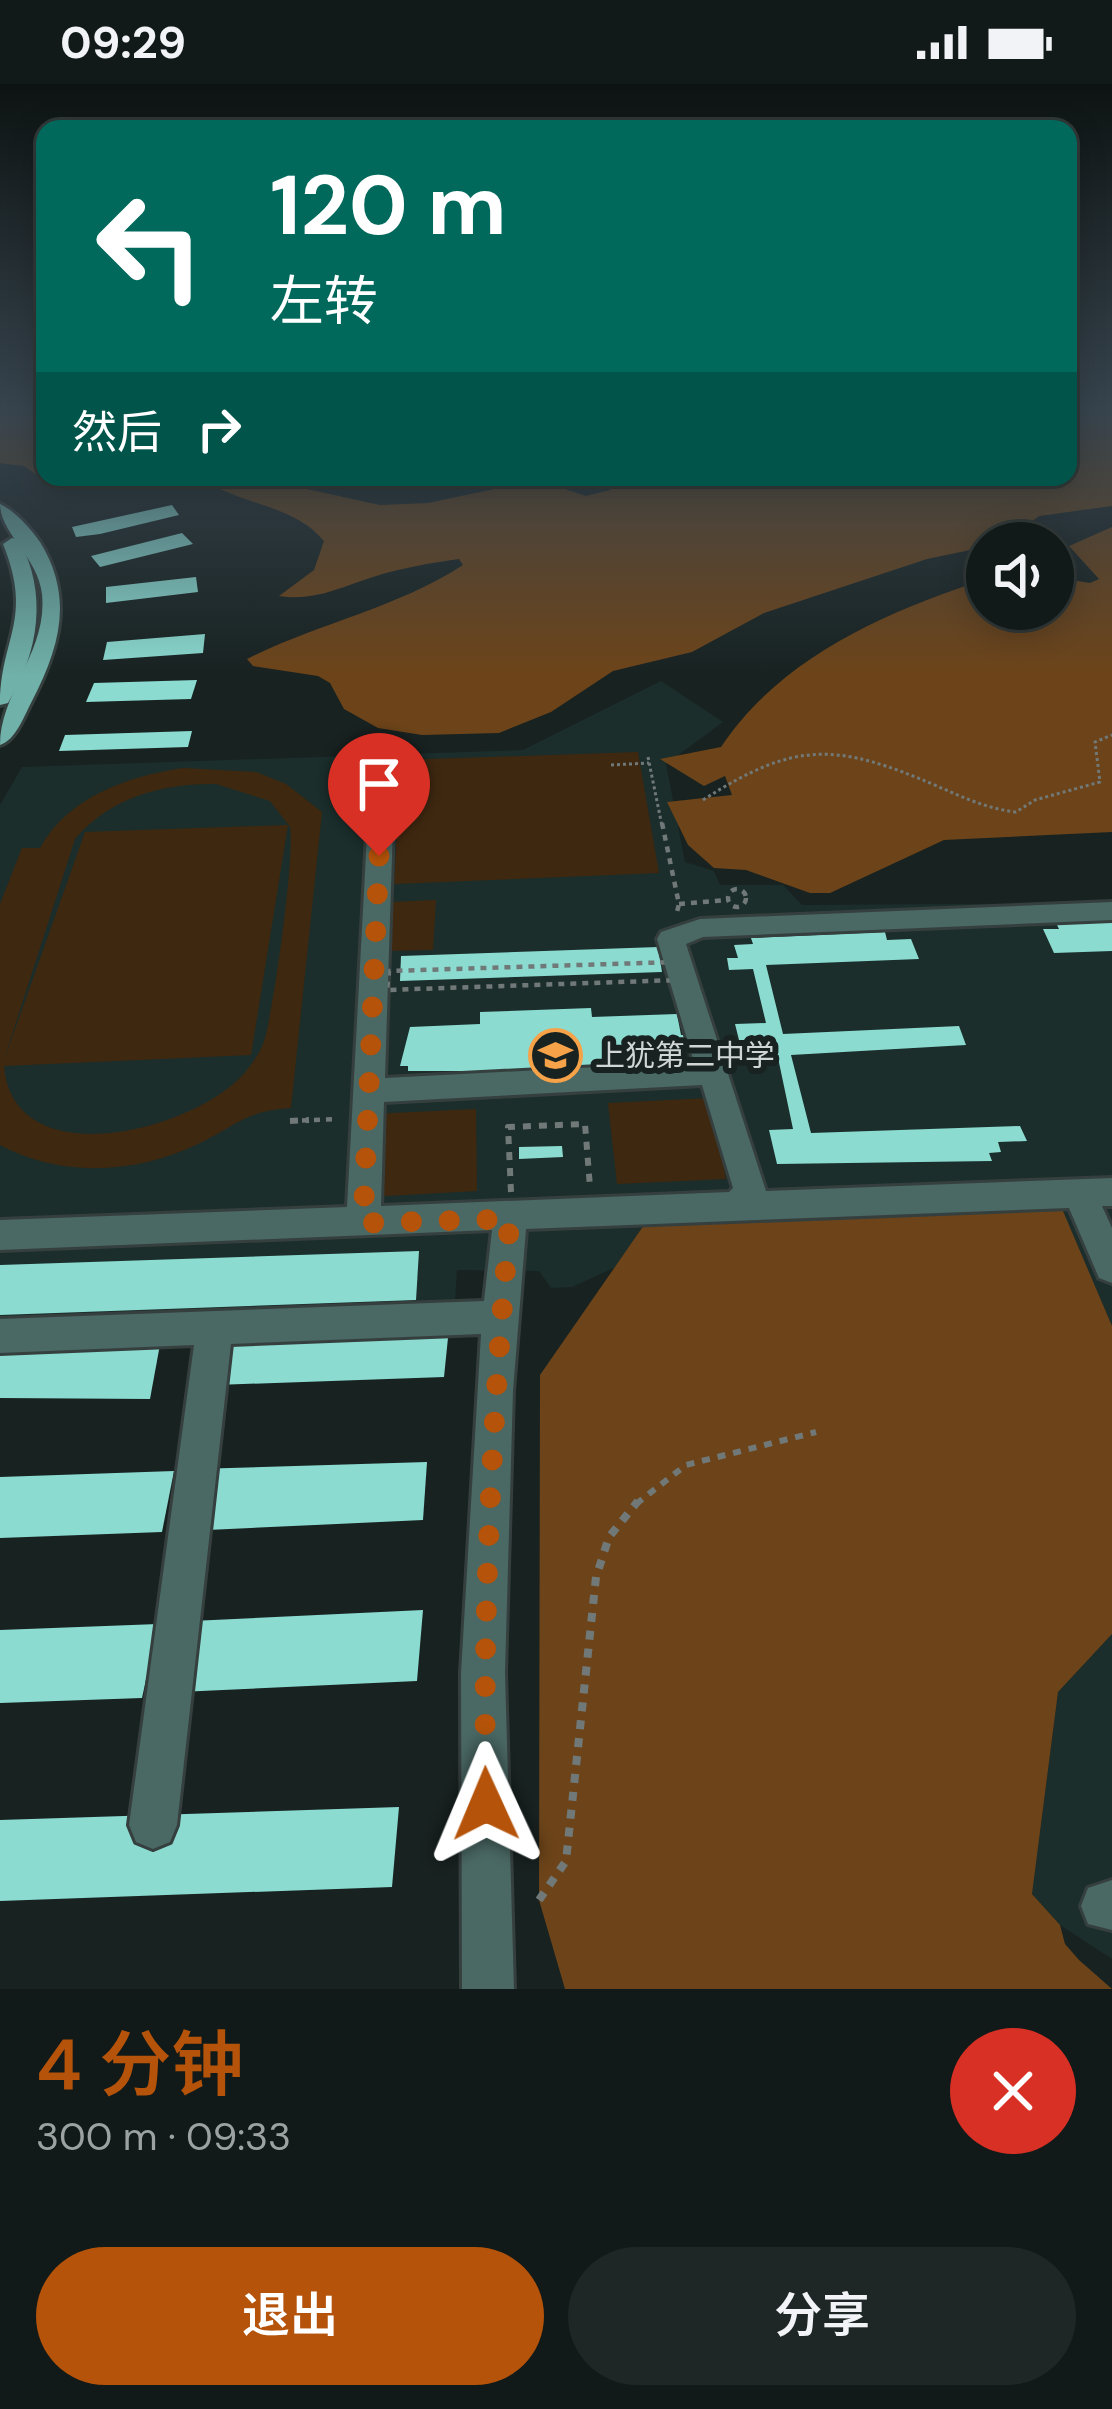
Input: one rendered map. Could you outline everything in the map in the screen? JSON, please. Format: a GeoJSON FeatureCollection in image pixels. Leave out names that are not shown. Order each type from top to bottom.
{"type":"FeatureCollection","features":[{"type":"Feature","properties":{"kind":"main road"},"geometry":{"type":"LineString","coordinates":[[0,508],[30,535],[49,574],[57,616],[35,680],[0,738]]}},
{"type":"Feature","properties":{"kind":"main road"},"geometry":{"type":"LineString","coordinates":[[0,531],[28,577],[28,622],[12,679],[0,698]]}},
{"type":"Feature","properties":{"kind":"street"},"geometry":{"type":"LineString","coordinates":[[363,1223],[383,761]]}},
{"type":"Feature","properties":{"kind":"street"},"geometry":{"type":"LineString","coordinates":[[737,1209],[751,1190],[671,939],[700,928],[1112,911]]}},
{"type":"Feature","properties":{"kind":"street"},"geometry":{"type":"LineString","coordinates":[[369,1091],[714,1073]]}},
{"type":"Feature","properties":{"kind":"street"},"geometry":{"type":"LineString","coordinates":[[0,1235],[363,1223],[511,1209],[737,1209],[1096,1192],[1112,1267]]}},
{"type":"Feature","properties":{"kind":"street"},"geometry":{"type":"LineString","coordinates":[[488,1989],[483,1673],[511,1209]]}},
{"type":"Feature","properties":{"kind":"street"},"geometry":{"type":"LineString","coordinates":[[0,1336],[501,1317]]}},
{"type":"Feature","properties":{"kind":"street"},"geometry":{"type":"LineString","coordinates":[[153,1825],[215,1327]]}},
{"type":"Feature","properties":{"kind":"path"},"geometry":{"type":"LineString","coordinates":[[703,800],[780,755],[818,748],[859,752],[959,796],[1016,812],[1035,800],[1100,782],[1095,742],[1112,735]]}},
{"type":"Feature","properties":{"kind":"path"},"geometry":{"type":"LineString","coordinates":[[611,765],[649,760],[679,904],[671,939]]}},
{"type":"Feature","properties":{"kind":"path"},"geometry":{"type":"LineString","coordinates":[[679,904],[726,899]]}},
{"type":"Feature","properties":{"kind":"path"},"geometry":{"type":"LineString","coordinates":[[675,962],[678,980],[387,990],[389,971],[675,962]]}},
{"type":"Feature","properties":{"kind":"path"},"geometry":{"type":"LineString","coordinates":[[290,1121],[345,1119]]}},
{"type":"Feature","properties":{"kind":"path"},"geometry":{"type":"LineString","coordinates":[[511,1209],[508,1127],[585,1124],[591,1195]]}},
{"type":"Feature","properties":{"kind":"path"},"geometry":{"type":"LineString","coordinates":[[539,1900],[566,1862],[584,1655],[596,1577],[609,1537],[641,1497],[686,1466],[816,1432]]}},
{"type":"Feature","properties":{"kind":"shaded area"},"geometry":{"type":"Polygon","coordinates":[[[246,499],[352,499],[380,505],[447,499],[1112,499],[1112,506],[1039,516],[1031,522],[966,522],[966,551],[927,559],[764,613],[692,652],[613,671],[551,712],[499,733],[422,735],[378,728],[344,709],[330,683],[318,676],[253,666],[247,659],[411,593],[463,565],[459,559],[438,562],[315,595],[279,596],[314,570],[324,541],[298,520],[246,499]]]}},
{"type":"Feature","properties":{"kind":"shaded area"},"geometry":{"type":"Polygon","coordinates":[[[1112,527],[1112,832],[944,840],[830,893],[810,893],[746,870],[714,868],[688,845],[667,802],[732,795],[725,776],[704,786],[660,759],[721,747],[745,716],[804,663],[874,623],[966,586],[966,630],[1074,630],[1074,580],[1099,579],[1074,552],[1074,544],[1112,527]]]}},
{"type":"Feature","properties":{"kind":"shaded area","name":"上犹第二中学"},"geometry":{"type":"Polygon","coordinates":[[[661,681],[723,722],[666,764],[685,862],[714,871],[720,885],[783,885],[802,905],[1112,903],[1112,1326],[1060,1205],[645,1225],[614,1268],[572,1287],[551,1288],[539,1271],[457,1270],[455,1301],[0,1318],[0,805],[22,767],[523,750],[661,681]]]}},
{"type":"Feature","properties":{"kind":"shaded area"},"geometry":{"type":"Polygon","coordinates":[[[638,752],[659,873],[394,884],[401,760],[638,752]]]}},
{"type":"Feature","properties":{"kind":"shaded area"},"geometry":{"type":"Polygon","coordinates":[[[183,768],[256,772],[286,784],[322,812],[291,1108],[252,1116],[174,1154],[124,1166],[73,1167],[23,1156],[0,1145],[0,904],[22,848],[40,848],[66,815],[101,792],[183,768]],[[216,784],[177,786],[121,803],[75,839],[3,1063],[85,832],[288,825],[251,1055],[4,1066],[15,1101],[39,1123],[72,1133],[111,1133],[152,1125],[223,1092],[247,1070],[264,1042],[269,1021],[289,868],[290,827],[270,801],[216,784]]]}},
{"type":"Feature","properties":{"kind":"shaded area"},"geometry":{"type":"Polygon","coordinates":[[[436,900],[433,950],[387,951],[391,902],[436,900]]]}},
{"type":"Feature","properties":{"kind":"shaded area"},"geometry":{"type":"Polygon","coordinates":[[[710,1098],[726,1179],[617,1184],[608,1103],[710,1098]]]}},
{"type":"Feature","properties":{"kind":"shaded area"},"geometry":{"type":"Polygon","coordinates":[[[476,1109],[477,1191],[367,1197],[371,1114],[476,1109]]]}},
{"type":"Feature","properties":{"kind":"shaded area"},"geometry":{"type":"Polygon","coordinates":[[[1060,1204],[1112,1326],[1112,1634],[1058,1692],[1032,1894],[1060,1925],[1065,1944],[1112,1989],[565,1989],[539,1900],[540,1375],[644,1225],[1060,1204]]]}},
{"type":"Feature","properties":{"kind":"shaded area"},"geometry":{"type":"Polygon","coordinates":[[[1112,1634],[1112,1959],[1060,1925],[1032,1894],[1058,1692],[1112,1634]]]}},
{"type":"Feature","properties":{"kind":"building"},"geometry":{"type":"Polygon","coordinates":[[[172,505],[179,515],[100,534],[76,537],[72,527],[172,505]]]}},
{"type":"Feature","properties":{"kind":"building"},"geometry":{"type":"Polygon","coordinates":[[[182,533],[193,544],[100,567],[91,556],[182,533]]]}},
{"type":"Feature","properties":{"kind":"building"},"geometry":{"type":"Polygon","coordinates":[[[196,577],[198,592],[106,603],[106,587],[196,577]]]}},
{"type":"Feature","properties":{"kind":"building"},"geometry":{"type":"Polygon","coordinates":[[[205,634],[203,653],[103,660],[107,642],[205,634]]]}},
{"type":"Feature","properties":{"kind":"building"},"geometry":{"type":"Polygon","coordinates":[[[197,680],[191,699],[86,702],[94,683],[197,680]]]}},
{"type":"Feature","properties":{"kind":"building"},"geometry":{"type":"Polygon","coordinates":[[[192,731],[188,747],[59,751],[65,735],[192,731]]]}},
{"type":"Feature","properties":{"kind":"building"},"geometry":{"type":"Polygon","coordinates":[[[361,762],[358,804],[339,805],[342,763],[361,762]]]}},
{"type":"Feature","properties":{"kind":"building"},"geometry":{"type":"Polygon","coordinates":[[[1112,919],[1112,951],[1054,953],[1043,929],[1059,929],[1055,921],[1112,919]]]}},
{"type":"Feature","properties":{"kind":"building"},"geometry":{"type":"Polygon","coordinates":[[[885,932],[887,940],[911,939],[919,959],[766,965],[783,1034],[959,1026],[966,1045],[791,1055],[811,1133],[1020,1126],[1027,1141],[998,1142],[1001,1152],[989,1153],[992,1161],[777,1164],[769,1130],[793,1129],[777,1053],[759,1054],[755,1040],[739,1040],[735,1024],[766,1023],[753,969],[729,970],[727,958],[738,958],[734,945],[753,944],[751,938],[885,932]]]}},
{"type":"Feature","properties":{"kind":"building"},"geometry":{"type":"Polygon","coordinates":[[[658,947],[662,972],[400,981],[401,956],[658,947]]]}},
{"type":"Feature","properties":{"kind":"building"},"geometry":{"type":"Polygon","coordinates":[[[591,1008],[592,1017],[677,1014],[681,1035],[692,1035],[695,1053],[683,1053],[684,1062],[563,1069],[564,1093],[529,1095],[528,1071],[408,1071],[408,1066],[400,1066],[410,1027],[480,1024],[480,1012],[591,1008]]]}},
{"type":"Feature","properties":{"kind":"building"},"geometry":{"type":"Polygon","coordinates":[[[562,1146],[563,1157],[519,1159],[519,1147],[562,1146]]]}},
{"type":"Feature","properties":{"kind":"building"},"geometry":{"type":"Polygon","coordinates":[[[419,1251],[416,1300],[0,1315],[0,1265],[419,1251]]]}},
{"type":"Feature","properties":{"kind":"building"},"geometry":{"type":"Polygon","coordinates":[[[449,1328],[444,1377],[216,1385],[223,1333],[449,1328]]]}},
{"type":"Feature","properties":{"kind":"building"},"geometry":{"type":"Polygon","coordinates":[[[161,1339],[150,1399],[0,1398],[0,1343],[161,1339]]]}},
{"type":"Feature","properties":{"kind":"building"},"geometry":{"type":"Polygon","coordinates":[[[427,1462],[423,1520],[186,1531],[195,1469],[427,1462]]]}},
{"type":"Feature","properties":{"kind":"building"},"geometry":{"type":"Polygon","coordinates":[[[174,1471],[162,1532],[0,1538],[0,1477],[174,1471]]]}},
{"type":"Feature","properties":{"kind":"building"},"geometry":{"type":"Polygon","coordinates":[[[423,1610],[417,1681],[157,1693],[170,1622],[423,1610]]]}},
{"type":"Feature","properties":{"kind":"building"},"geometry":{"type":"Polygon","coordinates":[[[158,1624],[142,1698],[0,1703],[0,1630],[158,1624]]]}},
{"type":"Feature","properties":{"kind":"building"},"geometry":{"type":"Polygon","coordinates":[[[399,1807],[392,1887],[0,1901],[0,1820],[399,1807]]]}},
{"type":"Feature","properties":{"kind":"place","name":"上犹第二中学"},"geometry":{"type":"Point","coordinates":[556,1055]}},
{"type":"Feature","properties":{"kind":"route"},"geometry":{"type":"LineString","coordinates":[[379,856],[363,1223],[510,1219],[494,1391],[483,1673],[486,1804]]}}]}
